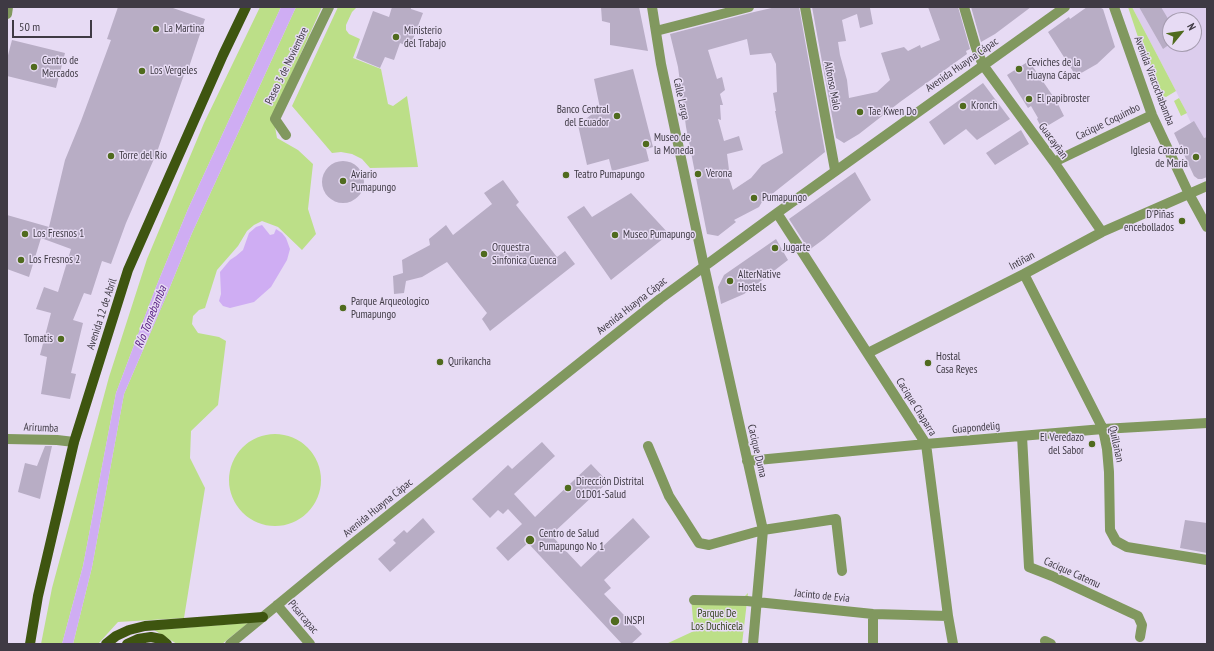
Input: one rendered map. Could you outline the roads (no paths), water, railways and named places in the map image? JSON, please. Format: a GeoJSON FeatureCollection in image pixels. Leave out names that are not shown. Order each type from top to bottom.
{"type":"FeatureCollection","features":[{"type":"Feature","properties":{"kind":"main road","name":"Avenida 12 de Abril"},"geometry":{"type":"LineString","coordinates":[[30,644],[40,589],[74,442],[128,270],[246,7]]}},
{"type":"Feature","properties":{"kind":"main road"},"geometry":{"type":"LineString","coordinates":[[106,644],[116,636],[145,626],[263,617]]}},
{"type":"Feature","properties":{"kind":"main road"},"geometry":{"type":"LineString","coordinates":[[127,644],[138,639],[151,637],[161,639],[167,644]]}},
{"type":"Feature","properties":{"kind":"street"},"geometry":{"type":"LineString","coordinates":[[7,14],[8,7]]}},
{"type":"Feature","properties":{"kind":"street","name":"Paseo 3 de Noviembre"},"geometry":{"type":"LineString","coordinates":[[286,135],[275,119],[330,7]]}},
{"type":"Feature","properties":{"kind":"street","name":"Calle Larga"},"geometry":{"type":"LineString","coordinates":[[652,7],[661,64],[704,266]]}},
{"type":"Feature","properties":{"kind":"street"},"geometry":{"type":"LineString","coordinates":[[656,31],[749,7]]}},
{"type":"Feature","properties":{"kind":"street","name":"Alfonso Malo"},"geometry":{"type":"LineString","coordinates":[[805,7],[835,170]]}},
{"type":"Feature","properties":{"kind":"street","name":"Guacayñan"},"geometry":{"type":"LineString","coordinates":[[964,7],[976,48],[983,65],[1054,162],[1102,232]]}},
{"type":"Feature","properties":{"kind":"street","name":"Avenida Huayna Cápac"},"geometry":{"type":"LineString","coordinates":[[230,644],[277,604],[647,309],[835,170],[1065,7]]}},
{"type":"Feature","properties":{"kind":"street","name":"Avenida Viracochabamba"},"geometry":{"type":"LineString","coordinates":[[1114,7],[1152,115],[1189,194],[1207,227]]}},
{"type":"Feature","properties":{"kind":"street","name":"Cacique Coquimbo"},"geometry":{"type":"LineString","coordinates":[[1054,162],[1152,115]]}},
{"type":"Feature","properties":{"kind":"street","name":"Intiñan"},"geometry":{"type":"LineString","coordinates":[[868,353],[1024,274],[1102,232],[1207,186]]}},
{"type":"Feature","properties":{"kind":"street","name":"Cacique Chaparra"},"geometry":{"type":"LineString","coordinates":[[777,212],[926,444],[948,616],[953,644]]}},
{"type":"Feature","properties":{"kind":"street","name":"Cacique Duma"},"geometry":{"type":"LineString","coordinates":[[704,266],[763,530],[753,644]]}},
{"type":"Feature","properties":{"kind":"street","name":"Quillañan"},"geometry":{"type":"LineString","coordinates":[[1024,274],[1103,429],[1109,472],[1110,530],[1116,541],[1127,547],[1207,560]]}},
{"type":"Feature","properties":{"kind":"street","name":"Guapondelig"},"geometry":{"type":"LineString","coordinates":[[747,461],[1103,429],[1207,423]]}},
{"type":"Feature","properties":{"kind":"street","name":"Cacique Catemu"},"geometry":{"type":"LineString","coordinates":[[1022,436],[1029,567],[1052,576],[1138,616],[1142,625],[1140,637]]}},
{"type":"Feature","properties":{"kind":"street","name":"Arirumba"},"geometry":{"type":"LineString","coordinates":[[7,439],[57,440],[74,442]]}},
{"type":"Feature","properties":{"kind":"street"},"geometry":{"type":"LineString","coordinates":[[648,446],[669,496],[699,543],[708,545],[763,530],[836,519],[842,572]]}},
{"type":"Feature","properties":{"kind":"street","name":"Jacinto de Evia"},"geometry":{"type":"LineString","coordinates":[[694,600],[756,602],[873,614],[948,616]]}},
{"type":"Feature","properties":{"kind":"street","name":"Pisarcapac"},"geometry":{"type":"LineString","coordinates":[[277,604],[310,644]]}},
{"type":"Feature","properties":{"kind":"street"},"geometry":{"type":"LineString","coordinates":[[873,614],[873,644]]}},
{"type":"Feature","properties":{"kind":"water","name":"Río Tomebamba"},"geometry":{"type":"Polygon","coordinates":[[[281,7],[296,7],[192,233],[124,394],[92,567],[73,644],[62,644],[83,566],[116,393],[156,287],[188,209],[281,7]]]}},
{"type":"Feature","properties":{"kind":"water"},"geometry":{"type":"Polygon","coordinates":[[[262,225],[270,235],[274,234],[276,229],[286,238],[290,249],[287,260],[271,287],[254,302],[230,308],[223,306],[219,301],[221,294],[220,272],[230,260],[243,250],[249,233],[256,227],[262,225]]]}},
{"type":"Feature","properties":{"kind":"place","name":"La Martina"},"geometry":{"type":"Point","coordinates":[156,29]}},
{"type":"Feature","properties":{"kind":"place","name":"Ministerio del Trabajo"},"geometry":{"type":"Point","coordinates":[396,37]}},
{"type":"Feature","properties":{"kind":"place","name":"Centro de Mercados"},"geometry":{"type":"Point","coordinates":[34,67]}},
{"type":"Feature","properties":{"kind":"place","name":"Ceviches de la Huayna Cápac"},"geometry":{"type":"Point","coordinates":[1019,69]}},
{"type":"Feature","properties":{"kind":"place","name":"Los Vergeles"},"geometry":{"type":"Point","coordinates":[142,71]}},
{"type":"Feature","properties":{"kind":"place","name":"El papibroster"},"geometry":{"type":"Point","coordinates":[1029,99]}},
{"type":"Feature","properties":{"kind":"place","name":"Kronch"},"geometry":{"type":"Point","coordinates":[963,106]}},
{"type":"Feature","properties":{"kind":"place","name":"Tae Kwen Do"},"geometry":{"type":"Point","coordinates":[860,112]}},
{"type":"Feature","properties":{"kind":"place","name":"Banco Central del Ecuador"},"geometry":{"type":"Point","coordinates":[617,116]}},
{"type":"Feature","properties":{"kind":"place","name":"Museo de la Moneda"},"geometry":{"type":"Point","coordinates":[646,144]}},
{"type":"Feature","properties":{"kind":"place","name":"Torre del Río"},"geometry":{"type":"Point","coordinates":[111,156]}},
{"type":"Feature","properties":{"kind":"place","name":"Iglesia Corazón de María"},"geometry":{"type":"Point","coordinates":[1196,157]}},
{"type":"Feature","properties":{"kind":"place","name":"Verona"},"geometry":{"type":"Point","coordinates":[698,174]}},
{"type":"Feature","properties":{"kind":"place","name":"Teatro Pumapungo"},"geometry":{"type":"Point","coordinates":[566,175]}},
{"type":"Feature","properties":{"kind":"place","name":"Aviario Pumapungo"},"geometry":{"type":"Point","coordinates":[343,181]}},
{"type":"Feature","properties":{"kind":"place","name":"Pumapungo"},"geometry":{"type":"Point","coordinates":[754,198]}},
{"type":"Feature","properties":{"kind":"place","name":"D'Piñas encebollados"},"geometry":{"type":"Point","coordinates":[1182,221]}},
{"type":"Feature","properties":{"kind":"place","name":"Los Fresnos 1"},"geometry":{"type":"Point","coordinates":[25,234]}},
{"type":"Feature","properties":{"kind":"place","name":"Museo Pumapungo"},"geometry":{"type":"Point","coordinates":[615,235]}},
{"type":"Feature","properties":{"kind":"place","name":"Jugarte"},"geometry":{"type":"Point","coordinates":[775,248]}},
{"type":"Feature","properties":{"kind":"place","name":"Orquestra Sinfonica Cuenca"},"geometry":{"type":"Point","coordinates":[484,254]}},
{"type":"Feature","properties":{"kind":"place","name":"Los Fresnos 2"},"geometry":{"type":"Point","coordinates":[21,260]}},
{"type":"Feature","properties":{"kind":"place","name":"AlterNative Hostels"},"geometry":{"type":"Point","coordinates":[730,281]}},
{"type":"Feature","properties":{"kind":"place","name":"Parque Arqueologico Pumapungo"},"geometry":{"type":"Point","coordinates":[343,308]}},
{"type":"Feature","properties":{"kind":"place","name":"Tomatis"},"geometry":{"type":"Point","coordinates":[61,339]}},
{"type":"Feature","properties":{"kind":"place","name":"Qurikancha"},"geometry":{"type":"Point","coordinates":[440,362]}},
{"type":"Feature","properties":{"kind":"place","name":"Hostal Casa Reyes"},"geometry":{"type":"Point","coordinates":[928,363]}},
{"type":"Feature","properties":{"kind":"place","name":"El Veredazo del Sabor"},"geometry":{"type":"Point","coordinates":[1092,444]}},
{"type":"Feature","properties":{"kind":"place","name":"Dirección Distrital 01D01-Salud"},"geometry":{"type":"Point","coordinates":[568,488]}},
{"type":"Feature","properties":{"kind":"place","name":"Centro de Salud Pumapungo No 1"},"geometry":{"type":"Point","coordinates":[530,540]}},
{"type":"Feature","properties":{"kind":"place","name":"INSPI"},"geometry":{"type":"Point","coordinates":[615,621]}},
{"type":"Feature","properties":{"kind":"park label","name":"Parque De Los Duchicela"},"geometry":{"type":"Point","coordinates":[717,620]}}]}
